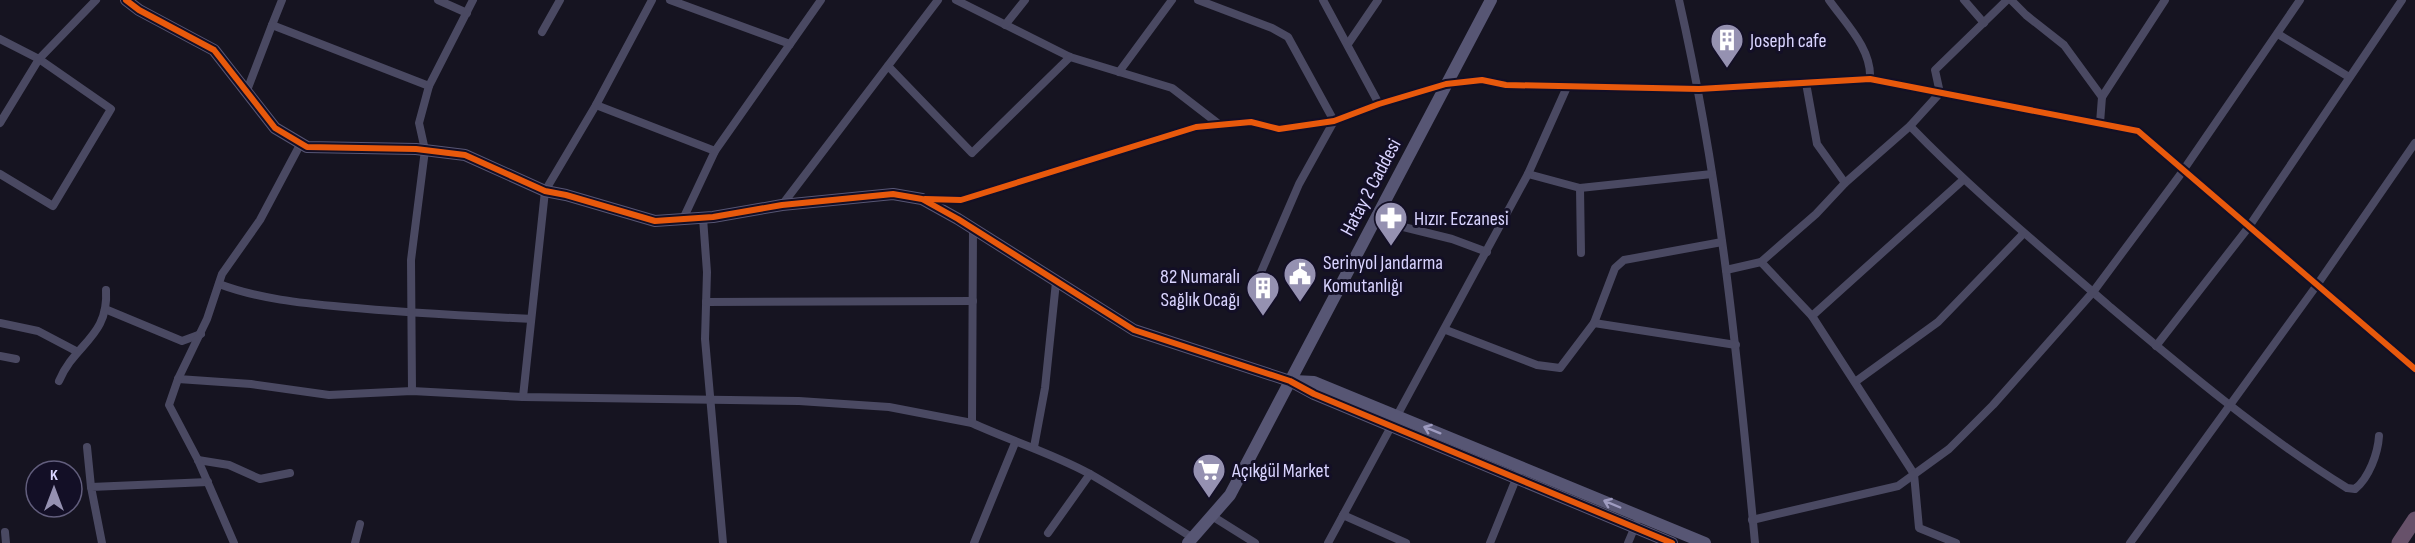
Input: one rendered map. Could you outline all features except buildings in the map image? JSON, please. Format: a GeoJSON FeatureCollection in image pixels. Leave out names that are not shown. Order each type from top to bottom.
{"type":"FeatureCollection","features":[{"type":"Feature","properties":{"kind":"highway"},"geometry":{"type":"LineString","coordinates":[[2399,543],[2415,519]]}},
{"type":"Feature","properties":{"kind":"street"},"geometry":{"type":"LineString","coordinates":[[0,123],[39,59],[96,0]]}},
{"type":"Feature","properties":{"kind":"street"},"geometry":{"type":"LineString","coordinates":[[126,0],[139,10],[214,50],[274,128],[307,147],[425,150],[465,155],[544,191],[566,195],[655,221],[703,218],[782,205],[892,194],[922,199],[961,200],[1196,128],[1251,122],[1279,129],[1334,121],[1379,104],[1446,84],[1482,80],[1506,86],[1699,89],[1870,79],[2138,131],[2248,228],[2415,369]]}},
{"type":"Feature","properties":{"kind":"street"},"geometry":{"type":"LineString","coordinates":[[246,93],[282,0]]}},
{"type":"Feature","properties":{"kind":"street"},"geometry":{"type":"LineString","coordinates":[[438,0],[468,13]]}},
{"type":"Feature","properties":{"kind":"street"},"geometry":{"type":"LineString","coordinates":[[412,391],[409,314],[411,260],[425,150],[419,123],[429,86],[473,0]]}},
{"type":"Feature","properties":{"kind":"street"},"geometry":{"type":"LineString","coordinates":[[542,32],[560,0]]}},
{"type":"Feature","properties":{"kind":"street"},"geometry":{"type":"LineString","coordinates":[[523,397],[544,191],[596,105],[652,0]]}},
{"type":"Feature","properties":{"kind":"street"},"geometry":{"type":"LineString","coordinates":[[670,0],[789,44]]}},
{"type":"Feature","properties":{"kind":"street"},"geometry":{"type":"LineString","coordinates":[[683,219],[715,152],[821,0]]}},
{"type":"Feature","properties":{"kind":"street"},"geometry":{"type":"LineString","coordinates":[[782,205],[938,0]]}},
{"type":"Feature","properties":{"kind":"street"},"geometry":{"type":"LineString","coordinates":[[956,0],[1070,57],[1172,88],[1220,125]]}},
{"type":"Feature","properties":{"kind":"street"},"geometry":{"type":"LineString","coordinates":[[1005,25],[1025,0]]}},
{"type":"Feature","properties":{"kind":"street"},"geometry":{"type":"LineString","coordinates":[[1119,72],[1172,0]]}},
{"type":"Feature","properties":{"kind":"street"},"geometry":{"type":"LineString","coordinates":[[1198,0],[1272,28],[1288,37],[1334,121]]}},
{"type":"Feature","properties":{"kind":"street"},"geometry":{"type":"LineString","coordinates":[[1323,0],[1379,104]]}},
{"type":"Feature","properties":{"kind":"street"},"geometry":{"type":"LineString","coordinates":[[1348,44],[1378,0]]}},
{"type":"Feature","properties":{"kind":"street","name":"Hatay 2 Caddesi"},"geometry":{"type":"LineString","coordinates":[[1190,540],[1230,495],[1491,0]]}},
{"type":"Feature","properties":{"kind":"street"},"geometry":{"type":"LineString","coordinates":[[1679,0],[1699,89],[1726,270],[1736,345],[1755,543]]}},
{"type":"Feature","properties":{"kind":"street"},"geometry":{"type":"LineString","coordinates":[[1829,0],[1865,51],[1871,67],[1870,79]]}},
{"type":"Feature","properties":{"kind":"street"},"geometry":{"type":"LineString","coordinates":[[1964,0],[1984,22]]}},
{"type":"Feature","properties":{"kind":"street"},"geometry":{"type":"LineString","coordinates":[[1940,93],[1935,70],[2009,0],[2064,45],[2102,97]]}},
{"type":"Feature","properties":{"kind":"street"},"geometry":{"type":"LineString","coordinates":[[2100,123],[2102,97],[2165,0]]}},
{"type":"Feature","properties":{"kind":"street"},"geometry":{"type":"LineString","coordinates":[[1752,520],[1898,486],[1949,449],[1992,405],[2093,292],[2183,171],[2300,0]]}},
{"type":"Feature","properties":{"kind":"street"},"geometry":{"type":"LineString","coordinates":[[2156,345],[2248,228],[2402,0]]}},
{"type":"Feature","properties":{"kind":"street"},"geometry":{"type":"LineString","coordinates":[[272,25],[429,86]]}},
{"type":"Feature","properties":{"kind":"street"},"geometry":{"type":"LineString","coordinates":[[2278,34],[2349,77]]}},
{"type":"Feature","properties":{"kind":"street"},"geometry":{"type":"LineString","coordinates":[[0,39],[39,59],[111,109],[53,206],[0,174]]}},
{"type":"Feature","properties":{"kind":"street"},"geometry":{"type":"LineString","coordinates":[[888,66],[972,153],[1070,57]]}},
{"type":"Feature","properties":{"kind":"street"},"geometry":{"type":"LineString","coordinates":[[1806,83],[1817,144],[1845,183]]}},
{"type":"Feature","properties":{"kind":"street"},"geometry":{"type":"LineString","coordinates":[[1328,543],[1393,420],[1446,330],[1528,174],[1567,87]]}},
{"type":"Feature","properties":{"kind":"street"},"geometry":{"type":"LineString","coordinates":[[1726,270],[1761,261],[1816,214],[1845,183],[1910,126],[1940,93]]}},
{"type":"Feature","properties":{"kind":"street"},"geometry":{"type":"LineString","coordinates":[[596,105],[715,152]]}},
{"type":"Feature","properties":{"kind":"street"},"geometry":{"type":"LineString","coordinates":[[1258,279],[1299,184],[1334,121]]}},
{"type":"Feature","properties":{"kind":"street"},"geometry":{"type":"LineString","coordinates":[[1910,126],[1963,180],[2023,234],[2230,406],[2302,460],[2347,488],[2355,489],[2362,483],[2379,447],[2379,436]]}},
{"type":"Feature","properties":{"kind":"street"},"geometry":{"type":"LineString","coordinates":[[234,543],[198,460],[169,405],[178,379],[201,334],[222,274],[260,219],[301,143]]}},
{"type":"Feature","properties":{"kind":"street"},"geometry":{"type":"LineString","coordinates":[[2130,543],[2317,285],[2415,143]]}},
{"type":"Feature","properties":{"kind":"street"},"geometry":{"type":"LineString","coordinates":[[1528,174],[1580,188],[1712,174]]}},
{"type":"Feature","properties":{"kind":"street"},"geometry":{"type":"LineString","coordinates":[[1812,316],[1963,180]]}},
{"type":"Feature","properties":{"kind":"street"},"geometry":{"type":"LineString","coordinates":[[1580,188],[1581,253]]}},
{"type":"Feature","properties":{"kind":"street"},"geometry":{"type":"LineString","coordinates":[[922,199],[973,228],[1134,330],[1290,381],[1314,382],[1517,478],[1637,522],[1705,543]]}},
{"type":"Feature","properties":{"kind":"street"},"geometry":{"type":"LineString","coordinates":[[703,218],[705,339],[723,543]]}},
{"type":"Feature","properties":{"kind":"street"},"geometry":{"type":"LineString","coordinates":[[1375,220],[1452,239],[1487,252]]}},
{"type":"Feature","properties":{"kind":"street"},"geometry":{"type":"LineString","coordinates":[[972,423],[973,228]]}},
{"type":"Feature","properties":{"kind":"street"},"geometry":{"type":"LineString","coordinates":[[1855,382],[1938,322],[2023,234]]}},
{"type":"Feature","properties":{"kind":"street"},"geometry":{"type":"LineString","coordinates":[[1446,330],[1537,365],[1560,368],[1594,323],[1615,268],[1624,260],[1722,242]]}},
{"type":"Feature","properties":{"kind":"street"},"geometry":{"type":"LineString","coordinates":[[1761,261],[1812,316],[1914,474],[1919,528],[1956,543]]}},
{"type":"Feature","properties":{"kind":"street"},"geometry":{"type":"LineString","coordinates":[[1034,447],[1046,388],[1056,282]]}},
{"type":"Feature","properties":{"kind":"street"},"geometry":{"type":"LineString","coordinates":[[219,284],[246,294],[409,314],[531,319]]}},
{"type":"Feature","properties":{"kind":"street"},"geometry":{"type":"LineString","coordinates":[[59,381],[66,363],[76,351],[94,338],[104,320],[106,290]]}},
{"type":"Feature","properties":{"kind":"street"},"geometry":{"type":"LineString","coordinates":[[706,302],[973,301]]}},
{"type":"Feature","properties":{"kind":"street"},"geometry":{"type":"LineString","coordinates":[[105,309],[182,341],[201,334]]}},
{"type":"Feature","properties":{"kind":"street"},"geometry":{"type":"LineString","coordinates":[[0,323],[38,331],[76,351]]}},
{"type":"Feature","properties":{"kind":"street"},"geometry":{"type":"LineString","coordinates":[[1594,323],[1736,345]]}},
{"type":"Feature","properties":{"kind":"street"},"geometry":{"type":"LineString","coordinates":[[0,356],[16,359]]}},
{"type":"Feature","properties":{"kind":"street"},"geometry":{"type":"LineString","coordinates":[[178,379],[251,384],[329,395],[412,391],[523,397],[799,401],[889,407],[972,423],[1015,443],[1034,447],[1090,474],[1190,540]]}},
{"type":"Feature","properties":{"kind":"street"},"geometry":{"type":"LineString","coordinates":[[1393,420],[1522,466],[1637,522],[1672,543]]}},
{"type":"Feature","properties":{"kind":"street"},"geometry":{"type":"LineString","coordinates":[[974,543],[1015,443]]}},
{"type":"Feature","properties":{"kind":"street"},"geometry":{"type":"LineString","coordinates":[[87,447],[91,486],[102,543]]}},
{"type":"Feature","properties":{"kind":"street"},"geometry":{"type":"LineString","coordinates":[[198,460],[229,465],[260,479],[290,473]]}},
{"type":"Feature","properties":{"kind":"street"},"geometry":{"type":"LineString","coordinates":[[1490,543],[1522,466]]}},
{"type":"Feature","properties":{"kind":"street"},"geometry":{"type":"LineString","coordinates":[[1048,533],[1090,474]]}},
{"type":"Feature","properties":{"kind":"street"},"geometry":{"type":"LineString","coordinates":[[91,486],[208,482]]}},
{"type":"Feature","properties":{"kind":"street"},"geometry":{"type":"LineString","coordinates":[[1343,515],[1406,543]]}},
{"type":"Feature","properties":{"kind":"street"},"geometry":{"type":"LineString","coordinates":[[1212,516],[1255,543]]}},
{"type":"Feature","properties":{"kind":"street"},"geometry":{"type":"LineString","coordinates":[[1628,543],[1637,522]]}},
{"type":"Feature","properties":{"kind":"street"},"geometry":{"type":"LineString","coordinates":[[355,543],[360,524]]}},
{"type":"Feature","properties":{"kind":"street"},"geometry":{"type":"LineString","coordinates":[[5,532],[6,543]]}},
{"type":"Feature","properties":{"kind":"cycle path"},"geometry":{"type":"LineString","coordinates":[[126,0],[139,10],[214,50],[275,128],[307,147],[416,149],[465,155],[545,191],[655,221],[713,217],[782,205],[893,194],[922,199],[958,219],[1134,330],[1290,381],[1314,394],[1672,543]]}},
{"type":"Feature","properties":{"kind":"cycle path"},"geometry":{"type":"LineString","coordinates":[[925,199],[961,200],[1196,127],[1251,122],[1279,129],[1334,121],[1379,104],[1446,84],[1482,80],[1506,85],[1699,89],[1870,79],[2138,131],[2415,369]]}},
{"type":"Feature","properties":{"kind":"place","name":"Joseph cafe"},"geometry":{"type":"Point","coordinates":[1727,69]}},
{"type":"Feature","properties":{"kind":"place","name":"Hızır. Eczanesi"},"geometry":{"type":"Point","coordinates":[1391,247]}},
{"type":"Feature","properties":{"kind":"place","name":"Serinyol Jandarma Komutanlığı"},"geometry":{"type":"Point","coordinates":[1300,303]}},
{"type":"Feature","properties":{"kind":"place","name":"82 Numaralı Sağlık Ocağı"},"geometry":{"type":"Point","coordinates":[1263,317]}},
{"type":"Feature","properties":{"kind":"place","name":"Açıkgül Market"},"geometry":{"type":"Point","coordinates":[1209,499]}}]}
